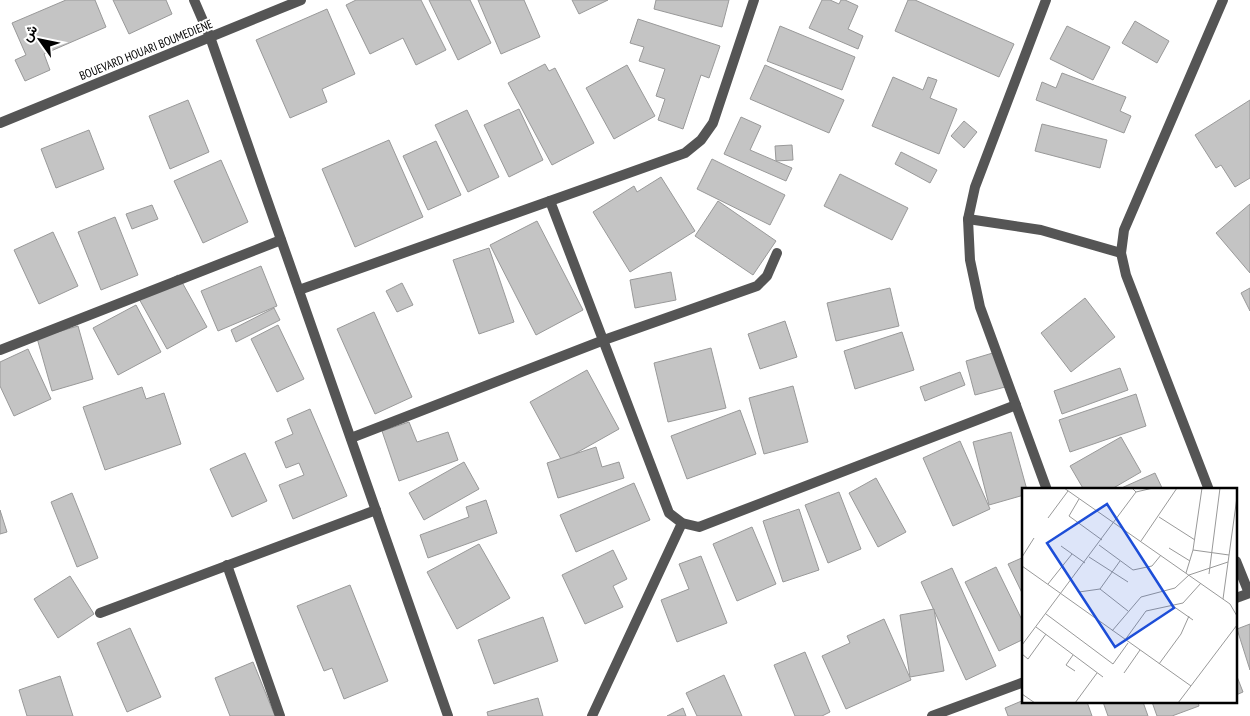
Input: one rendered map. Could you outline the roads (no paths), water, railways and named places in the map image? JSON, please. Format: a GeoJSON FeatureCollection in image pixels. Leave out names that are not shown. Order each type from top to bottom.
{"type":"FeatureCollection","features":[{"type":"Feature","properties":{"kind":"street"},"geometry":{"type":"LineString","coordinates":[[194,0],[210,37],[448,716]]}},
{"type":"Feature","properties":{"kind":"street","name":"BOUEVARD HOUARI BOUMEDIENE"},"geometry":{"type":"LineString","coordinates":[[0,123],[301,0]]}},
{"type":"Feature","properties":{"kind":"street"},"geometry":{"type":"LineString","coordinates":[[299,290],[685,153],[702,140],[713,123],[754,0]]}},
{"type":"Feature","properties":{"kind":"street"},"geometry":{"type":"LineString","coordinates":[[1046,0],[975,187],[968,219],[970,260],[980,307],[1046,488]]}},
{"type":"Feature","properties":{"kind":"street"},"geometry":{"type":"LineString","coordinates":[[1208,488],[1126,275],[1121,253],[1124,230],[1223,0]]}},
{"type":"Feature","properties":{"kind":"street"},"geometry":{"type":"LineString","coordinates":[[550,201],[669,513],[682,523],[699,527],[1016,406]]}},
{"type":"Feature","properties":{"kind":"street"},"geometry":{"type":"LineString","coordinates":[[968,219],[1040,230],[1121,253]]}},
{"type":"Feature","properties":{"kind":"street"},"geometry":{"type":"LineString","coordinates":[[0,350],[281,240]]}},
{"type":"Feature","properties":{"kind":"street"},"geometry":{"type":"LineString","coordinates":[[351,438],[604,340],[757,286],[767,276],[777,253]]}},
{"type":"Feature","properties":{"kind":"street"},"geometry":{"type":"LineString","coordinates":[[100,613],[376,510]]}},
{"type":"Feature","properties":{"kind":"street"},"geometry":{"type":"LineString","coordinates":[[592,716],[682,523]]}},
{"type":"Feature","properties":{"kind":"street"},"geometry":{"type":"LineString","coordinates":[[227,565],[280,716]]}},
{"type":"Feature","properties":{"kind":"street"},"geometry":{"type":"LineString","coordinates":[[1238,566],[1249,593]]}},
{"type":"Feature","properties":{"kind":"street"},"geometry":{"type":"LineString","coordinates":[[932,716],[1022,683]]}}]}
